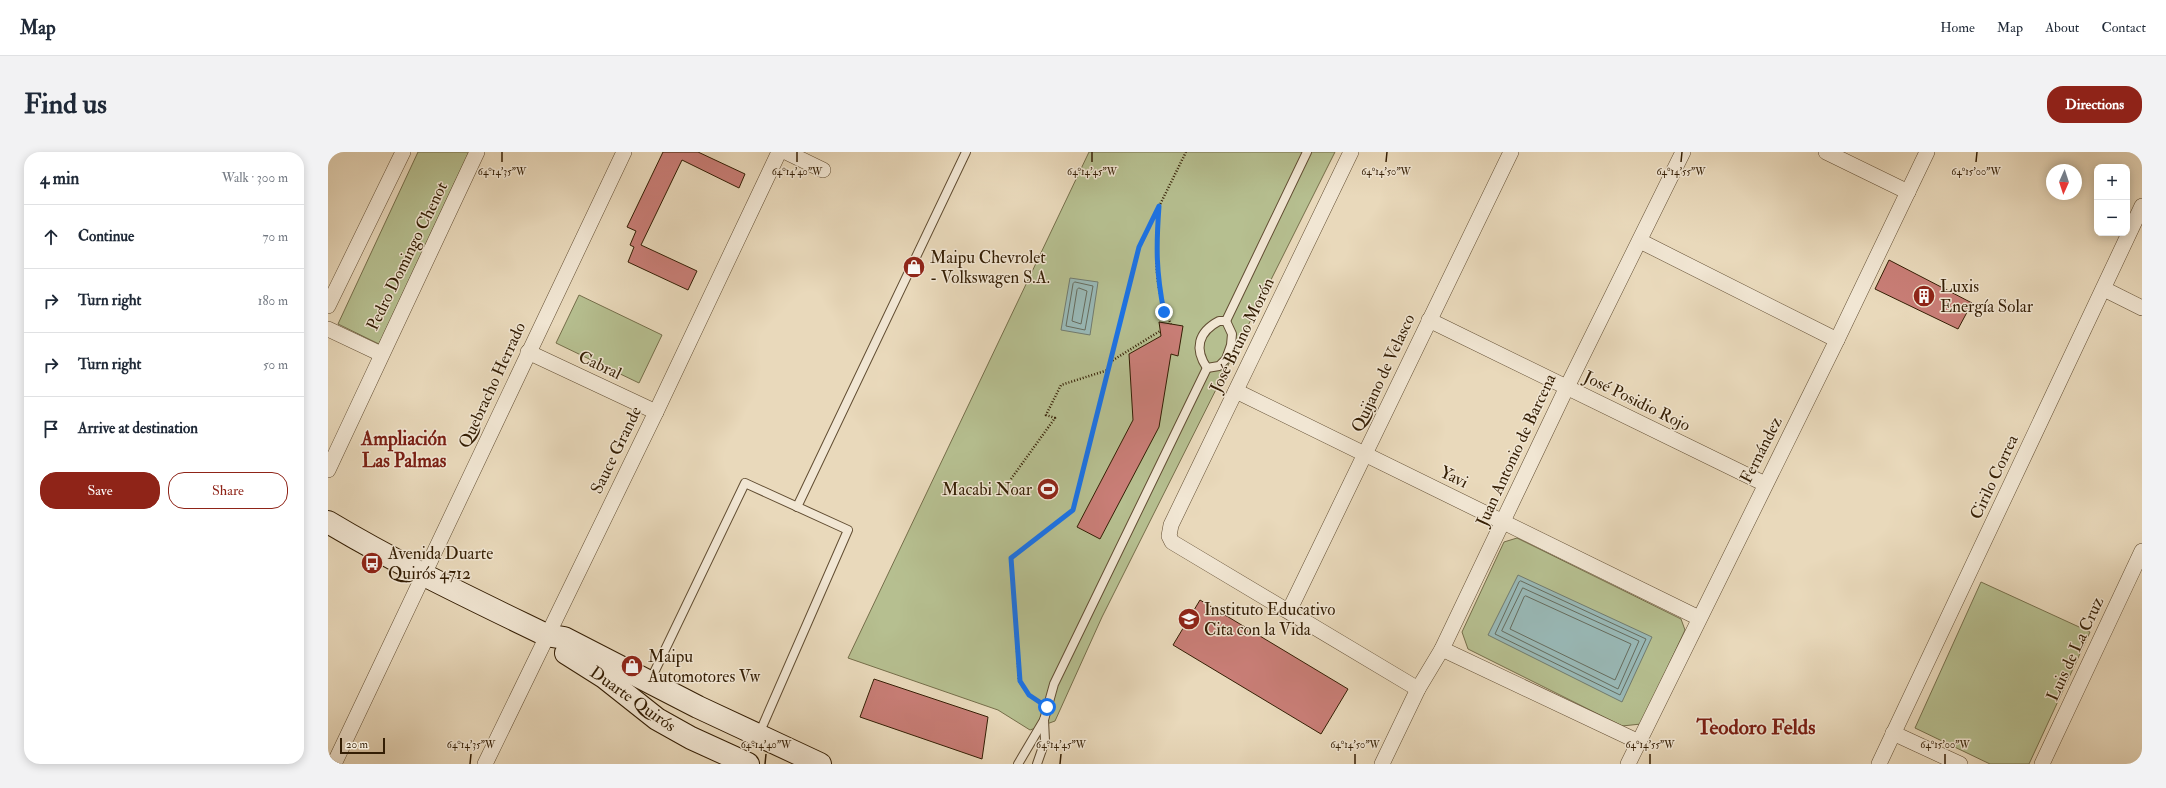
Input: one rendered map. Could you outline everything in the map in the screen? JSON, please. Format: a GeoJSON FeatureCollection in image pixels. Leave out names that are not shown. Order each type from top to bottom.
{"type":"FeatureCollection","features":[{"type":"Feature","properties":{"kind":"main road","name":"Duarte Quirós"},"geometry":{"type":"LineString","coordinates":[[328,522],[369,547],[423,575],[546,635],[564,638],[758,736],[820,764]]}},
{"type":"Feature","properties":{"kind":"main road","name":"Duarte Quirós"},"geometry":{"type":"LineString","coordinates":[[546,635],[559,648],[604,676],[657,719],[691,738],[748,764]]}},
{"type":"Feature","properties":{"kind":"street"},"geometry":{"type":"LineString","coordinates":[[328,306],[403,152]]}},
{"type":"Feature","properties":{"kind":"street","name":"Pedro Domingo Chenot"},"geometry":{"type":"LineString","coordinates":[[328,470],[381,354],[477,152]]}},
{"type":"Feature","properties":{"kind":"street","name":"Quebracho Herrado"},"geometry":{"type":"LineString","coordinates":[[334,764],[624,152]]}},
{"type":"Feature","properties":{"kind":"street","name":"Sauce Grande"},"geometry":{"type":"LineString","coordinates":[[485,764],[546,635],[656,412],[779,152]]}},
{"type":"Feature","properties":{"kind":"street"},"geometry":{"type":"LineString","coordinates":[[786,152],[823,170]]}},
{"type":"Feature","properties":{"kind":"street","name":"José Bruno Morón"},"geometry":{"type":"LineString","coordinates":[[1289,611],[1172,542],[1168,536],[1171,525],[1351,152]]}},
{"type":"Feature","properties":{"kind":"street","name":"Quijano de Velasco"},"geometry":{"type":"LineString","coordinates":[[1289,611],[1511,152]]}},
{"type":"Feature","properties":{"kind":"street","name":"Juan Antonio de Barcena"},"geometry":{"type":"LineString","coordinates":[[1382,764],[1418,689],[1442,649],[1566,389],[1683,152]]}},
{"type":"Feature","properties":{"kind":"street","name":"Fernández"},"geometry":{"type":"LineString","coordinates":[[1628,764],[1765,484],[1838,340],[1927,152]]}},
{"type":"Feature","properties":{"kind":"street"},"geometry":{"type":"LineString","coordinates":[[1832,153],[1908,192]]}},
{"type":"Feature","properties":{"kind":"street","name":"Cirilo Correa"},"geometry":{"type":"LineString","coordinates":[[1878,764],[2104,290],[2142,206]]}},
{"type":"Feature","properties":{"kind":"street"},"geometry":{"type":"LineString","coordinates":[[1640,241],[1838,340]]}},
{"type":"Feature","properties":{"kind":"street"},"geometry":{"type":"LineString","coordinates":[[2104,290],[2142,308]]}},
{"type":"Feature","properties":{"kind":"street","name":"José Posidio Rojo"},"geometry":{"type":"LineString","coordinates":[[1429,320],[1566,389],[1765,484]]}},
{"type":"Feature","properties":{"kind":"street","name":"Pedro Domingo Chenot"},"geometry":{"type":"LineString","coordinates":[[328,329],[381,354]]}},
{"type":"Feature","properties":{"kind":"street","name":"Cabral"},"geometry":{"type":"LineString","coordinates":[[528,352],[656,412]]}},
{"type":"Feature","properties":{"kind":"street","name":"Yavi"},"geometry":{"type":"LineString","coordinates":[[1236,391],[1699,618]]}},
{"type":"Feature","properties":{"kind":"street","name":"Luis de La Cruz"},"geometry":{"type":"LineString","coordinates":[[2042,764],[2142,551]]}},
{"type":"Feature","properties":{"kind":"street"},"geometry":{"type":"LineString","coordinates":[[1289,611],[1418,689]]}},
{"type":"Feature","properties":{"kind":"street"},"geometry":{"type":"LineString","coordinates":[[1442,649],[1639,742]]}},
{"type":"Feature","properties":{"kind":"street"},"geometry":{"type":"LineString","coordinates":[[1893,733],[1960,764]]}},
{"type":"Feature","properties":{"kind":"lane"},"geometry":{"type":"LineString","coordinates":[[797,507],[966,152]]}},
{"type":"Feature","properties":{"kind":"lane"},"geometry":{"type":"LineString","coordinates":[[1226,321],[1307,152]]}},
{"type":"Feature","properties":{"kind":"lane"},"geometry":{"type":"LineString","coordinates":[[1207,368],[1200,358],[1200,340],[1211,325],[1219,321],[1226,321]]}},
{"type":"Feature","properties":{"kind":"lane"},"geometry":{"type":"LineString","coordinates":[[1207,368],[1219,366],[1226,359],[1231,345],[1232,334],[1226,321]]}},
{"type":"Feature","properties":{"kind":"lane"},"geometry":{"type":"LineString","coordinates":[[1037,764],[1045,742],[1044,720],[1054,684],[1207,368]]}},
{"type":"Feature","properties":{"kind":"lane"},"geometry":{"type":"LineString","coordinates":[[650,682],[745,483],[848,530],[758,736]]}},
{"type":"Feature","properties":{"kind":"lane"},"geometry":{"type":"LineString","coordinates":[[1018,764],[1044,720]]}},
{"type":"Feature","properties":{"kind":"path"},"geometry":{"type":"LineString","coordinates":[[1047,707],[1029,695],[1020,681],[1011,558],[1073,510],[1139,247],[1186,152]]}},
{"type":"Feature","properties":{"kind":"path"},"geometry":{"type":"LineString","coordinates":[[1159,206],[1156,249],[1158,284],[1164,312],[1171,324]]}},
{"type":"Feature","properties":{"kind":"path"},"geometry":{"type":"LineString","coordinates":[[1110,362],[1160,331]]}},
{"type":"Feature","properties":{"kind":"path"},"geometry":{"type":"LineString","coordinates":[[1011,478],[1055,418],[1046,415],[1061,385],[1108,370]]}},
{"type":"Feature","properties":{"kind":"green space"},"geometry":{"type":"Polygon","coordinates":[[[418,152],[469,152],[379,344],[338,324],[418,152]]]}},
{"type":"Feature","properties":{"kind":"green space","name":"Macabi Noar"},"geometry":{"type":"Polygon","coordinates":[[[1089,152],[1335,152],[1102,617],[1055,721],[1030,730],[998,710],[848,658],[1089,152]]]}},
{"type":"Feature","properties":{"kind":"green space"},"geometry":{"type":"Polygon","coordinates":[[[579,295],[662,335],[639,383],[556,343],[579,295]]]}},
{"type":"Feature","properties":{"kind":"green space"},"geometry":{"type":"Polygon","coordinates":[[[1517,538],[1681,619],[1685,630],[1641,724],[1622,726],[1468,649],[1462,632],[1504,542],[1517,538]]]}},
{"type":"Feature","properties":{"kind":"green space"},"geometry":{"type":"Polygon","coordinates":[[[1981,582],[2090,632],[2029,764],[1990,764],[1915,728],[1981,582]]]}},
{"type":"Feature","properties":{"kind":"water"},"geometry":{"type":"Polygon","coordinates":[[[1070,278],[1098,282],[1090,335],[1061,330],[1070,278]]]}},
{"type":"Feature","properties":{"kind":"water"},"geometry":{"type":"Polygon","coordinates":[[[1518,575],[1652,637],[1622,702],[1488,635],[1518,575]]]}},
{"type":"Feature","properties":{"kind":"building"},"geometry":{"type":"Polygon","coordinates":[[[663,152],[698,152],[745,174],[739,188],[682,160],[641,245],[697,271],[688,290],[628,262],[634,247],[630,245],[636,231],[627,227],[663,152]]]}},
{"type":"Feature","properties":{"kind":"building","name":"Luxis Energía Solar"},"geometry":{"type":"Polygon","coordinates":[[[1889,260],[1972,303],[1958,329],[1875,289],[1889,260]]]}},
{"type":"Feature","properties":{"kind":"building"},"geometry":{"type":"Polygon","coordinates":[[[1159,322],[1183,326],[1178,356],[1171,354],[1159,427],[1100,539],[1077,527],[1133,420],[1129,354],[1161,336],[1159,322]]]}},
{"type":"Feature","properties":{"kind":"building"},"geometry":{"type":"Polygon","coordinates":[[[1200,600],[1348,689],[1321,734],[1173,645],[1200,600]]]}},
{"type":"Feature","properties":{"kind":"building"},"geometry":{"type":"Polygon","coordinates":[[[874,679],[988,717],[982,759],[860,717],[874,679]]]}},
{"type":"Feature","properties":{"kind":"place","name":"Maipu Chevrolet - Volkswagen S.A."},"geometry":{"type":"Point","coordinates":[914,267]}},
{"type":"Feature","properties":{"kind":"place","name":"Luxis Energía Solar"},"geometry":{"type":"Point","coordinates":[1924,296]}},
{"type":"Feature","properties":{"kind":"place","name":"Macabi Noar"},"geometry":{"type":"Point","coordinates":[1048,489]}},
{"type":"Feature","properties":{"kind":"place","name":"Avenida Duarte Quirós 4712"},"geometry":{"type":"Point","coordinates":[372,563]}},
{"type":"Feature","properties":{"kind":"place","name":"Instituto Educativo Cita con la Vida"},"geometry":{"type":"Point","coordinates":[1189,619]}},
{"type":"Feature","properties":{"kind":"place","name":"Maipu Automotores Vw"},"geometry":{"type":"Point","coordinates":[632,666]}},
{"type":"Feature","properties":{"kind":"district","name":"Ampliación Las Palmas"},"geometry":{"type":"Point","coordinates":[404,450]}},
{"type":"Feature","properties":{"kind":"district","name":"Teodoro Felds"},"geometry":{"type":"Point","coordinates":[1756,727]}},
{"type":"Feature","properties":{"kind":"route"},"geometry":{"type":"LineString","coordinates":[[1047,707],[1029,695],[1020,681],[1011,558],[1073,510],[1139,247],[1159,206],[1156,249],[1158,284],[1164,312]]}}]}
